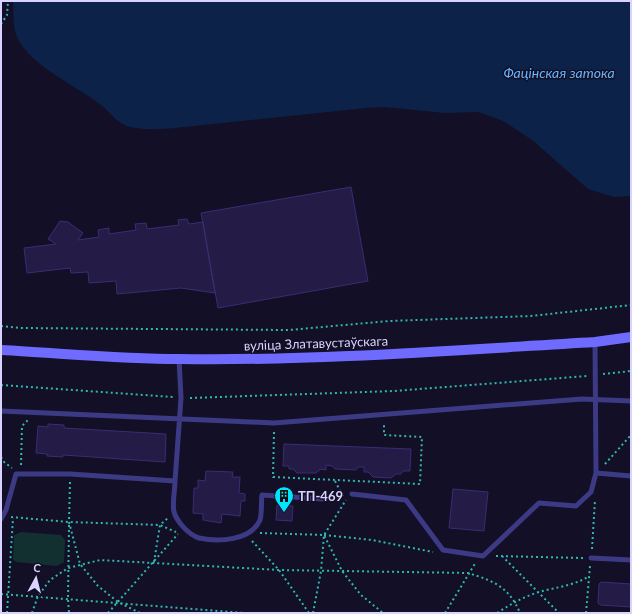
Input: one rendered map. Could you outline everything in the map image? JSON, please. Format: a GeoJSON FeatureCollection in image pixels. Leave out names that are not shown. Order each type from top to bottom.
{"type":"FeatureCollection","features":[{"type":"Feature","properties":{"kind":"street","name":"вуліца Златавустаўскага"},"geometry":{"type":"LineString","coordinates":[[1,350],[178,359],[367,355],[595,342],[631,337]]}},
{"type":"Feature","properties":{"kind":"lane"},"geometry":{"type":"LineString","coordinates":[[352,494],[406,500],[443,550],[483,556],[539,503],[576,506],[591,492],[596,473],[594,400],[595,342]]}},
{"type":"Feature","properties":{"kind":"lane"},"geometry":{"type":"LineString","coordinates":[[178,359],[181,398],[174,512],[183,526],[190,533],[199,538],[236,540],[252,530],[260,520],[262,495],[323,499]]}},
{"type":"Feature","properties":{"kind":"lane"},"geometry":{"type":"LineString","coordinates":[[1,411],[34,414],[274,423],[582,399],[631,401]]}},
{"type":"Feature","properties":{"kind":"lane"},"geometry":{"type":"LineString","coordinates":[[596,473],[631,476]]}},
{"type":"Feature","properties":{"kind":"lane"},"geometry":{"type":"LineString","coordinates":[[2,518],[16,474],[70,474],[175,481]]}},
{"type":"Feature","properties":{"kind":"lane"},"geometry":{"type":"LineString","coordinates":[[591,558],[631,560]]}},
{"type":"Feature","properties":{"kind":"path"},"geometry":{"type":"LineString","coordinates":[[1,24],[7,16],[8,1]]}},
{"type":"Feature","properties":{"kind":"path"},"geometry":{"type":"LineString","coordinates":[[1,326],[20,328],[289,330],[389,321],[531,316],[631,305]]}},
{"type":"Feature","properties":{"kind":"path"},"geometry":{"type":"LineString","coordinates":[[1,385],[181,398],[394,391],[595,376],[631,371]]}},
{"type":"Feature","properties":{"kind":"path"},"geometry":{"type":"LineString","coordinates":[[21,474],[22,426],[34,414]]}},
{"type":"Feature","properties":{"kind":"path"},"geometry":{"type":"LineString","coordinates":[[274,423],[272,477],[420,484],[422,437],[384,435],[385,415]]}},
{"type":"Feature","properties":{"kind":"path"},"geometry":{"type":"LineString","coordinates":[[596,473],[631,435]]}},
{"type":"Feature","properties":{"kind":"path"},"geometry":{"type":"LineString","coordinates":[[1,457],[4,462],[21,474]]}},
{"type":"Feature","properties":{"kind":"path"},"geometry":{"type":"LineString","coordinates":[[69,613],[68,568],[70,474]]}},
{"type":"Feature","properties":{"kind":"path"},"geometry":{"type":"LineString","coordinates":[[335,481],[346,501]]}},
{"type":"Feature","properties":{"kind":"path"},"geometry":{"type":"LineString","coordinates":[[314,613],[321,571],[324,535],[360,482]]}},
{"type":"Feature","properties":{"kind":"path"},"geometry":{"type":"LineString","coordinates":[[586,613],[595,500],[591,492]]}},
{"type":"Feature","properties":{"kind":"path"},"geometry":{"type":"LineString","coordinates":[[154,563],[160,525],[174,512]]}},
{"type":"Feature","properties":{"kind":"path"},"geometry":{"type":"LineString","coordinates":[[2,518],[160,525],[179,533]]}},
{"type":"Feature","properties":{"kind":"path"},"geometry":{"type":"LineString","coordinates":[[7,613],[13,518]]}},
{"type":"Feature","properties":{"kind":"path"},"geometry":{"type":"LineString","coordinates":[[69,522],[80,564],[98,586],[118,602],[140,613]]}},
{"type":"Feature","properties":{"kind":"path"},"geometry":{"type":"LineString","coordinates":[[108,613],[154,563],[183,526]]}},
{"type":"Feature","properties":{"kind":"path"},"geometry":{"type":"LineString","coordinates":[[252,530],[257,533],[324,535],[372,540],[438,553]]}},
{"type":"Feature","properties":{"kind":"path"},"geometry":{"type":"LineString","coordinates":[[246,534],[279,570],[309,613]]}},
{"type":"Feature","properties":{"kind":"path"},"geometry":{"type":"LineString","coordinates":[[324,535],[342,571],[361,595],[383,613]]}},
{"type":"Feature","properties":{"kind":"path"},"geometry":{"type":"LineString","coordinates":[[483,556],[591,558]]}},
{"type":"Feature","properties":{"kind":"path"},"geometry":{"type":"LineString","coordinates":[[502,556],[559,613]]}},
{"type":"Feature","properties":{"kind":"path"},"geometry":{"type":"LineString","coordinates":[[32,613],[38,596],[50,580],[68,568],[100,560],[279,570],[468,573],[489,579],[503,587],[515,601],[520,613]]}},
{"type":"Feature","properties":{"kind":"path"},"geometry":{"type":"LineString","coordinates":[[445,613],[468,573],[478,561],[471,560]]}},
{"type":"Feature","properties":{"kind":"path"},"geometry":{"type":"LineString","coordinates":[[497,613],[515,601],[538,593],[577,584],[589,576]]}},
{"type":"Feature","properties":{"kind":"path"},"geometry":{"type":"LineString","coordinates":[[1,594],[68,598],[244,613]]}},
{"type":"Feature","properties":{"kind":"green space"},"geometry":{"type":"Polygon","coordinates":[[[21,532],[61,535],[65,540],[64,562],[57,566],[16,562],[13,560],[14,535],[21,532]]]}},
{"type":"Feature","properties":{"kind":"water","name":"Фацінская затока"},"geometry":{"type":"Polygon","coordinates":[[[13,1],[631,1],[631,196],[614,197],[588,189],[532,140],[503,121],[479,112],[445,113],[384,107],[175,128],[133,128],[120,122],[91,98],[55,75],[32,57],[17,37],[14,28],[13,1]]]}},
{"type":"Feature","properties":{"kind":"building"},"geometry":{"type":"Polygon","coordinates":[[[351,187],[368,281],[218,308],[201,213],[351,187]]]}},
{"type":"Feature","properties":{"kind":"building"},"geometry":{"type":"Polygon","coordinates":[[[187,219],[189,224],[203,222],[215,293],[181,288],[117,294],[116,281],[89,283],[88,272],[71,273],[70,268],[27,273],[24,248],[56,244],[48,239],[60,221],[68,222],[83,233],[78,240],[99,237],[98,230],[109,228],[109,234],[136,230],[135,224],[146,223],[147,229],[179,225],[178,220],[187,219]]]}},
{"type":"Feature","properties":{"kind":"building"},"geometry":{"type":"Polygon","coordinates":[[[48,424],[64,425],[64,428],[166,434],[165,462],[63,455],[63,457],[47,456],[47,454],[36,453],[38,426],[48,427],[48,424]]]}},
{"type":"Feature","properties":{"kind":"building"},"geometry":{"type":"Polygon","coordinates":[[[284,444],[411,449],[410,471],[403,471],[401,474],[396,474],[391,478],[373,477],[368,472],[364,472],[364,467],[358,467],[356,470],[335,469],[332,466],[326,465],[326,470],[321,469],[316,473],[297,473],[293,469],[289,469],[289,466],[283,466],[284,444]]]}},
{"type":"Feature","properties":{"kind":"building"},"geometry":{"type":"Polygon","coordinates":[[[206,471],[233,472],[232,477],[240,477],[239,493],[245,494],[245,501],[241,501],[240,516],[222,514],[221,523],[203,520],[203,514],[193,513],[194,488],[198,488],[198,480],[205,481],[206,471]]]}},
{"type":"Feature","properties":{"kind":"building"},"geometry":{"type":"Polygon","coordinates":[[[453,489],[488,492],[484,531],[449,528],[453,489]]]}},
{"type":"Feature","properties":{"kind":"building","name":"ТП-469"},"geometry":{"type":"Polygon","coordinates":[[[277,505],[293,506],[292,521],[276,520],[277,505]]]}},
{"type":"Feature","properties":{"kind":"building"},"geometry":{"type":"Polygon","coordinates":[[[601,582],[631,584],[631,607],[600,605],[598,603],[599,584],[601,582]]]}},
{"type":"Feature","properties":{"kind":"place","name":"ТП-469"},"geometry":{"type":"Point","coordinates":[284,513]}}]}
